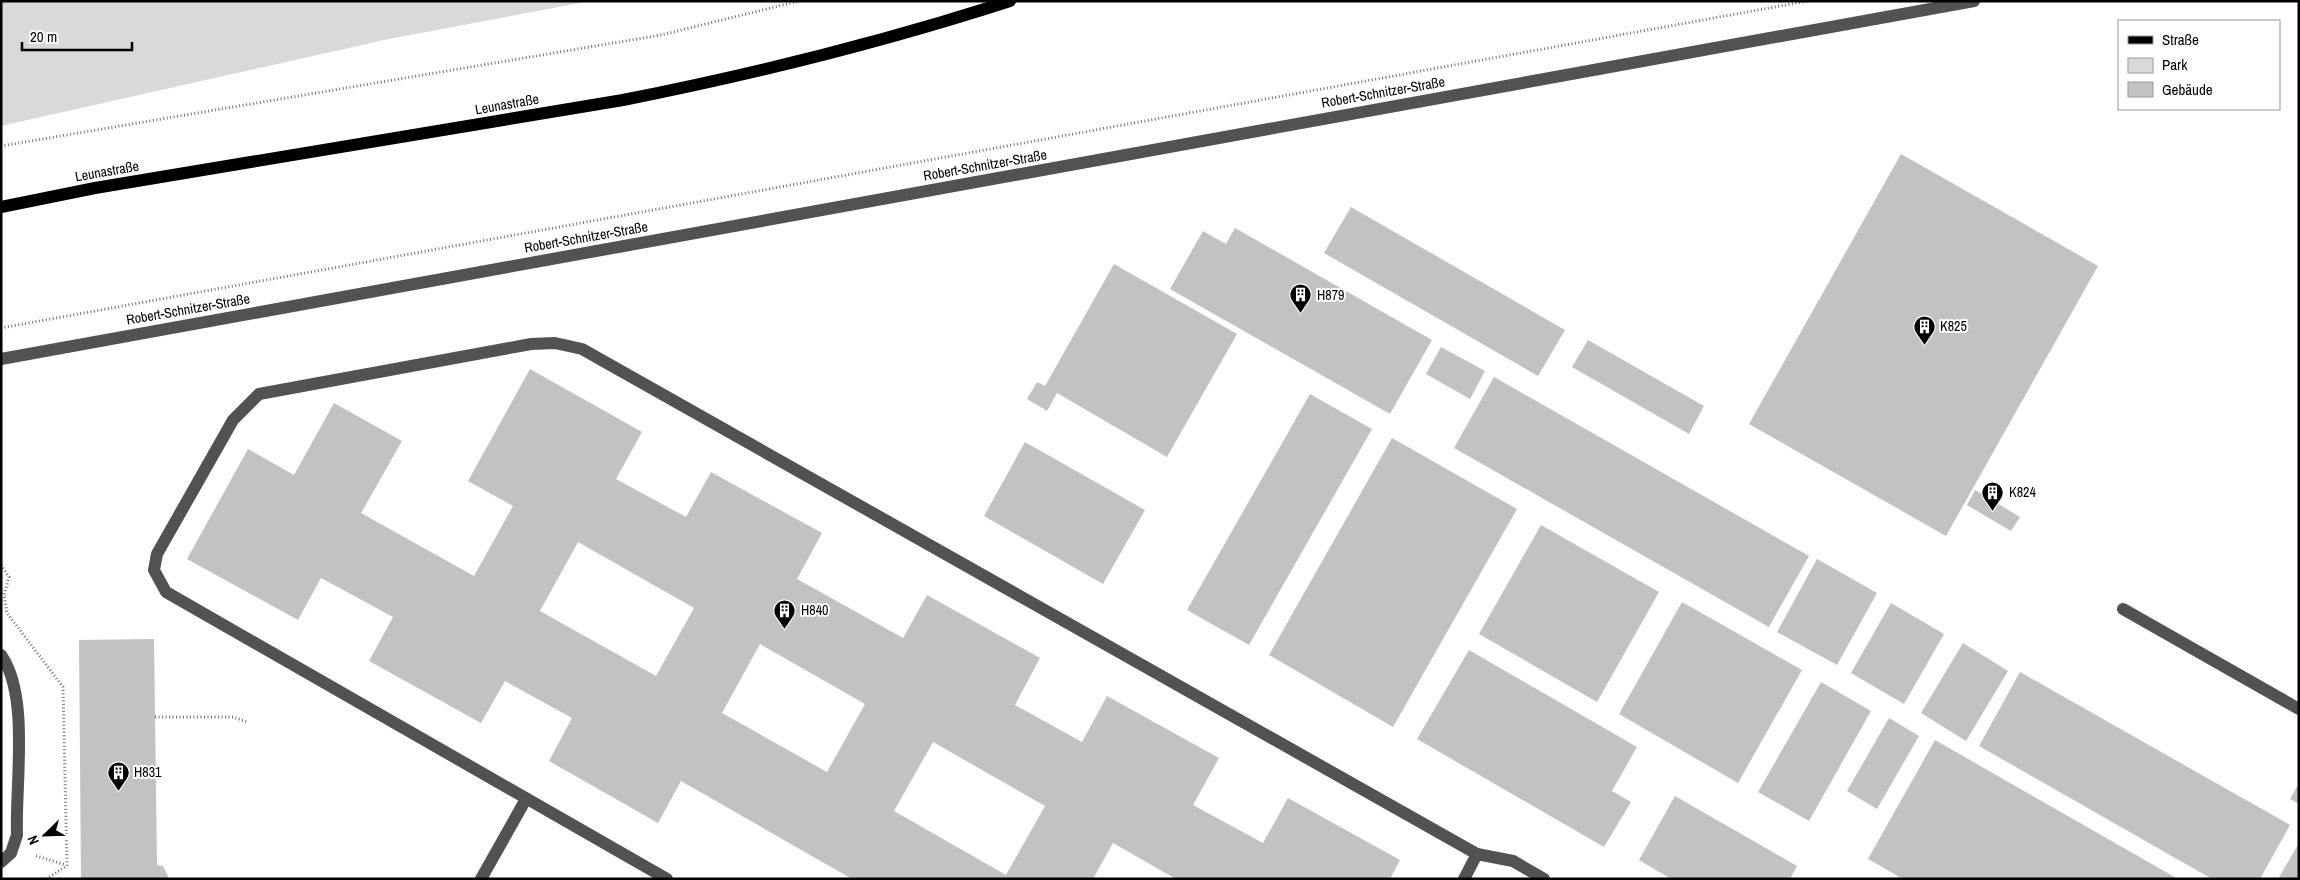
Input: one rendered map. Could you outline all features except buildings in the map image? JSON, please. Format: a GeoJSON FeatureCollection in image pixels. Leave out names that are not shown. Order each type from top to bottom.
{"type":"FeatureCollection","features":[{"type":"Feature","properties":{"kind":"main road","name":"Leunastraße"},"geometry":{"type":"LineString","coordinates":[[1,207],[95,188],[623,100],[703,84],[882,40],[1010,1]]}},
{"type":"Feature","properties":{"kind":"street","name":"Robert-Schnitzer-Straße"},"geometry":{"type":"LineString","coordinates":[[1,358],[1974,1]]}},
{"type":"Feature","properties":{"kind":"street"},"geometry":{"type":"LineString","coordinates":[[667,879],[166,592],[154,570],[157,554],[233,420],[260,394],[531,344],[555,343],[582,349],[1477,854],[1513,861],[1544,879]]}},
{"type":"Feature","properties":{"kind":"street"},"geometry":{"type":"LineString","coordinates":[[2123,609],[2299,709]]}},
{"type":"Feature","properties":{"kind":"street"},"geometry":{"type":"LineString","coordinates":[[1,655],[13,678],[18,704],[17,835],[11,853],[1,862]]}},
{"type":"Feature","properties":{"kind":"street"},"geometry":{"type":"LineString","coordinates":[[481,879],[526,799]]}},
{"type":"Feature","properties":{"kind":"street"},"geometry":{"type":"LineString","coordinates":[[1464,879],[1477,854]]}},
{"type":"Feature","properties":{"kind":"path"},"geometry":{"type":"LineString","coordinates":[[1,146],[661,35],[799,1]]}},
{"type":"Feature","properties":{"kind":"path"},"geometry":{"type":"LineString","coordinates":[[1,328],[1808,1]]}},
{"type":"Feature","properties":{"kind":"path"},"geometry":{"type":"LineString","coordinates":[[1,565],[9,577],[4,595],[7,613],[63,687],[67,866],[46,879]]}},
{"type":"Feature","properties":{"kind":"path"},"geometry":{"type":"LineString","coordinates":[[155,717],[233,717],[247,722]]}},
{"type":"Feature","properties":{"kind":"green space"},"geometry":{"type":"Polygon","coordinates":[[[1,1],[591,1],[389,39],[1,126],[1,1]]]}},
{"type":"Feature","properties":{"kind":"place","name":"H879"},"geometry":{"type":"Point","coordinates":[1301,314]}},
{"type":"Feature","properties":{"kind":"place","name":"K825"},"geometry":{"type":"Point","coordinates":[1924,345]}},
{"type":"Feature","properties":{"kind":"place","name":"K824"},"geometry":{"type":"Point","coordinates":[1993,511]}},
{"type":"Feature","properties":{"kind":"place","name":"H840"},"geometry":{"type":"Point","coordinates":[785,629]}},
{"type":"Feature","properties":{"kind":"place","name":"H831"},"geometry":{"type":"Point","coordinates":[118,791]}}]}
